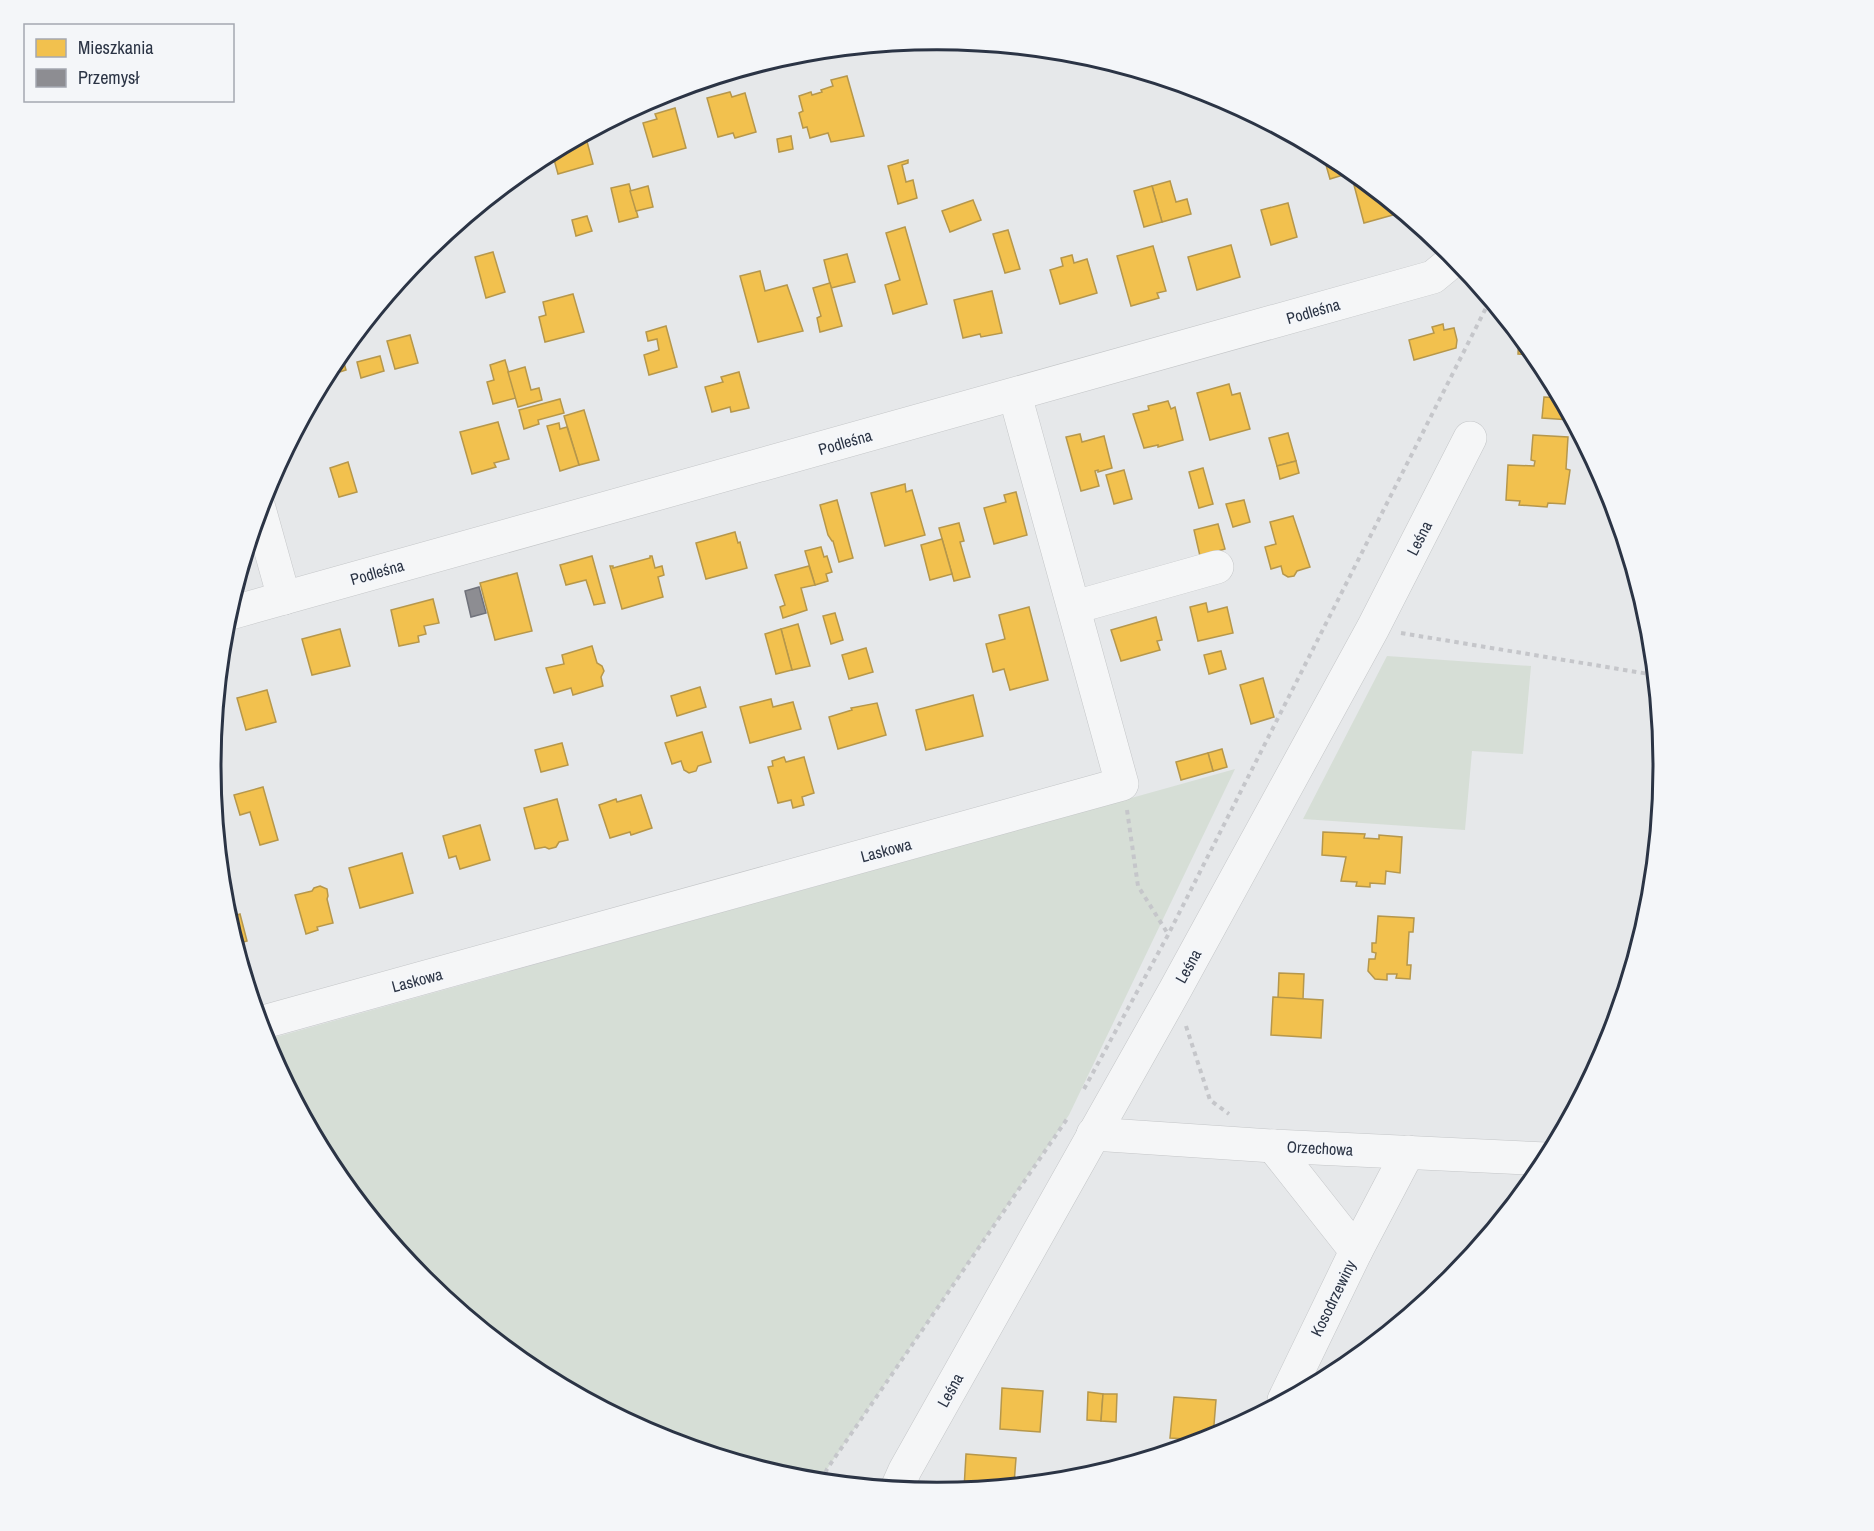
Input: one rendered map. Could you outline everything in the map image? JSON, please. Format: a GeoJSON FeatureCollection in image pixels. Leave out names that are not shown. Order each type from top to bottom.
{"type":"FeatureCollection","features":[{"type":"Feature","properties":{"kind":"street","name":"Podleśna"},"geometry":{"type":"LineString","coordinates":[[238,611],[1433,277],[1448,264]]}},
{"type":"Feature","properties":{"kind":"street","name":"Laskowa"},"geometry":{"type":"LineString","coordinates":[[269,1021],[1122,784],[1015,395]]}},
{"type":"Feature","properties":{"kind":"street","name":"Leśna"},"geometry":{"type":"LineString","coordinates":[[900,1480],[1081,1125],[1373,628],[1470,438]]}},
{"type":"Feature","properties":{"kind":"street"},"geometry":{"type":"LineString","coordinates":[[264,522],[284,598]]}},
{"type":"Feature","properties":{"kind":"street"},"geometry":{"type":"LineString","coordinates":[[1075,607],[1217,567]]}},
{"type":"Feature","properties":{"kind":"street","name":"Orzechowa"},"geometry":{"type":"LineString","coordinates":[[1081,1125],[1273,1146],[1534,1159]]}},
{"type":"Feature","properties":{"kind":"street","name":"Kosodrzewiny"},"geometry":{"type":"LineString","coordinates":[[1273,1146],[1356,1251],[1289,1389]]}},
{"type":"Feature","properties":{"kind":"street"},"geometry":{"type":"LineString","coordinates":[[1356,1251],[1408,1152]]}},
{"type":"Feature","properties":{"kind":"path"},"geometry":{"type":"LineString","coordinates":[[1080,1095],[1168,935],[1486,307]]}},
{"type":"Feature","properties":{"kind":"path"},"geometry":{"type":"LineString","coordinates":[[1373,628],[1647,674]]}},
{"type":"Feature","properties":{"kind":"path"},"geometry":{"type":"LineString","coordinates":[[826,1472],[1081,1125]]}},
{"type":"Feature","properties":{"kind":"shaded area"},"geometry":{"type":"Polygon","coordinates":[[[1387,656],[1531,666],[1523,754],[1472,751],[1465,830],[1303,819],[1387,656]]]}},
{"type":"Feature","properties":{"kind":"shaded area"},"geometry":{"type":"Polygon","coordinates":[[[1235,769],[1069,1115],[826,1472],[752,1457],[707,1444],[663,1427],[579,1386],[501,1334],[431,1272],[369,1201],[317,1124],[275,1037],[1235,769]]]}},
{"type":"Feature","properties":{"kind":"building: Mieszkania"},"geometry":{"type":"Polygon","coordinates":[[[847,76],[864,136],[831,142],[828,133],[810,138],[807,127],[803,128],[799,113],[803,111],[799,96],[811,92],[812,95],[822,92],[821,90],[833,86],[831,80],[847,76]]]}},
{"type":"Feature","properties":{"kind":"building: Mieszkania"},"geometry":{"type":"Polygon","coordinates":[[[730,92],[732,97],[745,93],[756,132],[735,138],[733,133],[718,137],[707,98],[730,92]]]}},
{"type":"Feature","properties":{"kind":"building: Mieszkania"},"geometry":{"type":"Polygon","coordinates":[[[675,108],[686,148],[653,157],[643,123],[657,119],[655,114],[675,108]]]}},
{"type":"Feature","properties":{"kind":"building: Mieszkania"},"geometry":{"type":"Polygon","coordinates":[[[791,136],[793,149],[779,152],[777,139],[791,136]]]}},
{"type":"Feature","properties":{"kind":"building: Mieszkania"},"geometry":{"type":"Polygon","coordinates":[[[587,141],[593,164],[558,174],[554,160],[587,141]]]}},
{"type":"Feature","properties":{"kind":"building: Mieszkania"},"geometry":{"type":"Polygon","coordinates":[[[908,160],[908,163],[902,165],[906,182],[913,180],[917,198],[898,204],[888,166],[908,160]]]}},
{"type":"Feature","properties":{"kind":"building: Mieszkania"},"geometry":{"type":"Polygon","coordinates":[[[1326,164],[1342,175],[1330,179],[1326,164]]]}},
{"type":"Feature","properties":{"kind":"building: Mieszkania"},"geometry":{"type":"Polygon","coordinates":[[[1170,181],[1176,202],[1187,199],[1191,214],[1162,222],[1152,186],[1170,181]]]}},
{"type":"Feature","properties":{"kind":"building: Mieszkania"},"geometry":{"type":"Polygon","coordinates":[[[629,184],[638,217],[619,222],[611,188],[629,184]]]}},
{"type":"Feature","properties":{"kind":"building: Mieszkania"},"geometry":{"type":"Polygon","coordinates":[[[1354,185],[1373,197],[1393,215],[1364,223],[1354,185]]]}},
{"type":"Feature","properties":{"kind":"building: Mieszkania"},"geometry":{"type":"Polygon","coordinates":[[[648,186],[653,207],[636,211],[630,191],[648,186]]]}},
{"type":"Feature","properties":{"kind":"building: Mieszkania"},"geometry":{"type":"Polygon","coordinates":[[[1152,186],[1162,222],[1144,227],[1134,191],[1152,186]]]}},
{"type":"Feature","properties":{"kind":"building: Mieszkania"},"geometry":{"type":"Polygon","coordinates":[[[973,200],[981,220],[950,232],[942,211],[973,200]]]}},
{"type":"Feature","properties":{"kind":"building: Mieszkania"},"geometry":{"type":"Polygon","coordinates":[[[1288,203],[1297,237],[1271,245],[1261,210],[1288,203]]]}},
{"type":"Feature","properties":{"kind":"building: Mieszkania"},"geometry":{"type":"Polygon","coordinates":[[[587,216],[592,231],[576,236],[572,220],[587,216]]]}},
{"type":"Feature","properties":{"kind":"building: Mieszkania"},"geometry":{"type":"Polygon","coordinates":[[[905,227],[927,304],[893,314],[885,285],[900,280],[886,233],[905,227]]]}},
{"type":"Feature","properties":{"kind":"building: Mieszkania"},"geometry":{"type":"Polygon","coordinates":[[[1008,230],[1020,269],[1005,273],[993,234],[1008,230]]]}},
{"type":"Feature","properties":{"kind":"building: Mieszkania"},"geometry":{"type":"Polygon","coordinates":[[[1231,245],[1240,277],[1197,290],[1188,257],[1231,245]]]}},
{"type":"Feature","properties":{"kind":"building: Mieszkania"},"geometry":{"type":"Polygon","coordinates":[[[1153,246],[1166,291],[1157,293],[1159,298],[1131,306],[1117,256],[1153,246]]]}},
{"type":"Feature","properties":{"kind":"building: Mieszkania"},"geometry":{"type":"Polygon","coordinates":[[[493,252],[505,292],[486,298],[475,257],[493,252]]]}},
{"type":"Feature","properties":{"kind":"building: Mieszkania"},"geometry":{"type":"Polygon","coordinates":[[[847,254],[855,282],[831,288],[824,260],[847,254]]]}},
{"type":"Feature","properties":{"kind":"building: Mieszkania"},"geometry":{"type":"Polygon","coordinates":[[[1072,255],[1074,263],[1087,259],[1097,293],[1060,304],[1050,270],[1063,266],[1061,258],[1072,255]]]}},
{"type":"Feature","properties":{"kind":"building: Mieszkania"},"geometry":{"type":"Polygon","coordinates":[[[760,271],[765,291],[787,285],[803,331],[758,342],[740,276],[760,271]]]}},
{"type":"Feature","properties":{"kind":"building: Mieszkania"},"geometry":{"type":"Polygon","coordinates":[[[830,283],[842,326],[820,332],[817,318],[821,316],[813,288],[830,283]]]}},
{"type":"Feature","properties":{"kind":"building: Mieszkania"},"geometry":{"type":"Polygon","coordinates":[[[992,291],[1002,333],[981,337],[980,334],[963,338],[954,300],[992,291]]]}},
{"type":"Feature","properties":{"kind":"building: Mieszkania"},"geometry":{"type":"Polygon","coordinates":[[[573,294],[584,332],[545,342],[539,317],[546,315],[543,302],[573,294]]]}},
{"type":"Feature","properties":{"kind":"building: Mieszkania"},"geometry":{"type":"Polygon","coordinates":[[[1443,324],[1444,330],[1454,328],[1456,348],[1414,360],[1409,340],[1434,333],[1432,327],[1443,324]]]}},
{"type":"Feature","properties":{"kind":"building: Mieszkania"},"geometry":{"type":"Polygon","coordinates":[[[666,326],[677,367],[649,375],[644,355],[659,350],[657,339],[648,341],[646,332],[666,326]]]}},
{"type":"Feature","properties":{"kind":"building: Mieszkania"},"geometry":{"type":"Polygon","coordinates":[[[410,335],[418,363],[395,369],[387,341],[410,335]]]}},
{"type":"Feature","properties":{"kind":"building: Mieszkania"},"geometry":{"type":"Polygon","coordinates":[[[380,356],[384,371],[361,378],[357,362],[380,356]]]}},
{"type":"Feature","properties":{"kind":"building: Mieszkania"},"geometry":{"type":"Polygon","coordinates":[[[505,360],[516,398],[493,404],[487,382],[494,380],[490,365],[505,360]]]}},
{"type":"Feature","properties":{"kind":"building: Mieszkania"},"geometry":{"type":"Polygon","coordinates":[[[525,367],[531,390],[539,388],[542,400],[518,407],[508,372],[525,367]]]}},
{"type":"Feature","properties":{"kind":"building: Mieszkania"},"geometry":{"type":"Polygon","coordinates":[[[739,372],[749,408],[731,412],[730,407],[712,412],[705,387],[723,382],[721,377],[739,372]]]}},
{"type":"Feature","properties":{"kind":"building: Mieszkania"},"geometry":{"type":"Polygon","coordinates":[[[1229,384],[1232,395],[1240,393],[1250,429],[1210,440],[1197,393],[1229,384]]]}},
{"type":"Feature","properties":{"kind":"building: Mieszkania"},"geometry":{"type":"Polygon","coordinates":[[[1544,397],[1550,397],[1563,420],[1542,418],[1544,397]]]}},
{"type":"Feature","properties":{"kind":"building: Mieszkania"},"geometry":{"type":"Polygon","coordinates":[[[560,399],[564,413],[538,420],[539,424],[524,429],[519,410],[560,399]]]}},
{"type":"Feature","properties":{"kind":"building: Mieszkania"},"geometry":{"type":"Polygon","coordinates":[[[1168,401],[1171,409],[1175,407],[1183,440],[1158,447],[1158,445],[1144,448],[1133,414],[1149,410],[1148,406],[1168,401]]]}},
{"type":"Feature","properties":{"kind":"building: Mieszkania"},"geometry":{"type":"Polygon","coordinates":[[[584,410],[599,460],[579,465],[564,416],[584,410]]]}},
{"type":"Feature","properties":{"kind":"building: Mieszkania"},"geometry":{"type":"Polygon","coordinates":[[[498,422],[509,459],[494,463],[496,467],[472,474],[460,432],[498,422]]]}},
{"type":"Feature","properties":{"kind":"building: Mieszkania"},"geometry":{"type":"Polygon","coordinates":[[[559,423],[560,429],[567,427],[579,465],[560,471],[547,426],[559,423]]]}},
{"type":"Feature","properties":{"kind":"building: Mieszkania"},"geometry":{"type":"Polygon","coordinates":[[[1288,433],[1296,461],[1277,466],[1269,438],[1288,433]]]}},
{"type":"Feature","properties":{"kind":"building: Mieszkania"},"geometry":{"type":"Polygon","coordinates":[[[1080,434],[1082,442],[1104,436],[1112,468],[1095,471],[1099,486],[1081,491],[1066,437],[1080,434]]]}},
{"type":"Feature","properties":{"kind":"building: Mieszkania"},"geometry":{"type":"Polygon","coordinates":[[[1533,435],[1568,437],[1566,469],[1570,470],[1565,504],[1548,503],[1547,507],[1519,505],[1520,501],[1506,500],[1508,465],[1534,466],[1535,461],[1531,460],[1533,435]]]}},
{"type":"Feature","properties":{"kind":"building: Mieszkania"},"geometry":{"type":"Polygon","coordinates":[[[1296,461],[1299,473],[1280,479],[1277,466],[1296,461]]]}},
{"type":"Feature","properties":{"kind":"building: Mieszkania"},"geometry":{"type":"Polygon","coordinates":[[[348,462],[357,492],[339,497],[330,468],[348,462]]]}},
{"type":"Feature","properties":{"kind":"building: Mieszkania"},"geometry":{"type":"Polygon","coordinates":[[[1203,468],[1213,504],[1199,508],[1189,472],[1203,468]]]}},
{"type":"Feature","properties":{"kind":"building: Mieszkania"},"geometry":{"type":"Polygon","coordinates":[[[1124,470],[1132,499],[1114,504],[1106,475],[1124,470]]]}},
{"type":"Feature","properties":{"kind":"building: Mieszkania"},"geometry":{"type":"Polygon","coordinates":[[[905,484],[906,492],[912,490],[925,535],[885,546],[871,493],[905,484]]]}},
{"type":"Feature","properties":{"kind":"building: Mieszkania"},"geometry":{"type":"Polygon","coordinates":[[[1016,492],[1027,535],[994,544],[984,508],[1006,502],[1004,495],[1016,492]]]}},
{"type":"Feature","properties":{"kind":"building: Mieszkania"},"geometry":{"type":"Polygon","coordinates":[[[837,500],[853,558],[839,562],[833,541],[828,535],[820,505],[837,500]]]}},
{"type":"Feature","properties":{"kind":"building: Mieszkania"},"geometry":{"type":"Polygon","coordinates":[[[1244,500],[1250,522],[1233,527],[1226,504],[1244,500]]]}},
{"type":"Feature","properties":{"kind":"building: Mieszkania"},"geometry":{"type":"Polygon","coordinates":[[[1293,516],[1310,567],[1288,577],[1283,574],[1281,566],[1271,569],[1265,547],[1276,544],[1270,522],[1293,516]]]}},
{"type":"Feature","properties":{"kind":"building: Mieszkania"},"geometry":{"type":"Polygon","coordinates":[[[959,523],[964,541],[960,542],[970,577],[954,581],[939,528],[959,523]]]}},
{"type":"Feature","properties":{"kind":"building: Mieszkania"},"geometry":{"type":"Polygon","coordinates":[[[1218,524],[1225,549],[1200,556],[1194,530],[1218,524]]]}},
{"type":"Feature","properties":{"kind":"building: Mieszkania"},"geometry":{"type":"Polygon","coordinates":[[[735,532],[747,568],[706,579],[696,543],[735,532]]]}},
{"type":"Feature","properties":{"kind":"building: Mieszkania"},"geometry":{"type":"Polygon","coordinates":[[[942,539],[952,574],[930,580],[921,545],[942,539]]]}},
{"type":"Feature","properties":{"kind":"building: Mieszkania"},"geometry":{"type":"Polygon","coordinates":[[[821,547],[824,557],[827,556],[832,572],[826,574],[828,581],[815,585],[805,551],[821,547]]]}},
{"type":"Feature","properties":{"kind":"building: Mieszkania"},"geometry":{"type":"Polygon","coordinates":[[[592,556],[605,603],[594,605],[586,580],[566,585],[560,565],[592,556]]]}},
{"type":"Feature","properties":{"kind":"building: Mieszkania"},"geometry":{"type":"Polygon","coordinates":[[[652,556],[655,568],[662,566],[664,575],[658,577],[663,597],[622,609],[610,566],[613,568],[650,558],[652,556]]]}},
{"type":"Feature","properties":{"kind":"building: Mieszkania"},"geometry":{"type":"Polygon","coordinates":[[[809,566],[815,585],[801,588],[807,610],[783,618],[780,607],[785,605],[775,575],[809,566]]]}},
{"type":"Feature","properties":{"kind":"building: Mieszkania"},"geometry":{"type":"Polygon","coordinates":[[[517,573],[532,631],[495,640],[480,583],[517,573]]]}},
{"type":"Feature","properties":{"kind":"building: Mieszkania"},"geometry":{"type":"Polygon","coordinates":[[[433,599],[439,623],[424,626],[426,634],[418,636],[419,642],[399,646],[391,610],[433,599]]]}},
{"type":"Feature","properties":{"kind":"building: Mieszkania"},"geometry":{"type":"Polygon","coordinates":[[[1206,603],[1208,612],[1227,607],[1233,633],[1198,641],[1190,607],[1206,603]]]}},
{"type":"Feature","properties":{"kind":"building: Mieszkania"},"geometry":{"type":"Polygon","coordinates":[[[1029,607],[1048,680],[1010,690],[1004,669],[993,672],[986,644],[1005,639],[999,615],[1029,607]]]}},
{"type":"Feature","properties":{"kind":"building: Mieszkania"},"geometry":{"type":"Polygon","coordinates":[[[835,613],[843,640],[831,644],[823,616],[835,613]]]}},
{"type":"Feature","properties":{"kind":"building: Mieszkania"},"geometry":{"type":"Polygon","coordinates":[[[1156,617],[1162,640],[1157,641],[1160,650],[1121,661],[1111,630],[1156,617]]]}},
{"type":"Feature","properties":{"kind":"building: Mieszkania"},"geometry":{"type":"Polygon","coordinates":[[[798,624],[810,666],[792,670],[781,629],[798,624]]]}},
{"type":"Feature","properties":{"kind":"building: Mieszkania"},"geometry":{"type":"Polygon","coordinates":[[[340,629],[350,666],[312,675],[302,639],[340,629]]]}},
{"type":"Feature","properties":{"kind":"building: Mieszkania"},"geometry":{"type":"Polygon","coordinates":[[[781,629],[792,670],[776,674],[765,634],[781,629]]]}},
{"type":"Feature","properties":{"kind":"building: Mieszkania"},"geometry":{"type":"Polygon","coordinates":[[[592,646],[597,663],[604,671],[601,677],[603,686],[573,695],[571,688],[554,693],[546,668],[564,664],[562,655],[592,646]]]}},
{"type":"Feature","properties":{"kind":"building: Mieszkania"},"geometry":{"type":"Polygon","coordinates":[[[866,648],[873,672],[849,679],[842,655],[866,648]]]}},
{"type":"Feature","properties":{"kind":"building: Mieszkania"},"geometry":{"type":"Polygon","coordinates":[[[1221,651],[1226,669],[1209,674],[1204,655],[1221,651]]]}},
{"type":"Feature","properties":{"kind":"building: Mieszkania"},"geometry":{"type":"Polygon","coordinates":[[[1263,678],[1274,717],[1251,724],[1240,685],[1263,678]]]}},
{"type":"Feature","properties":{"kind":"building: Mieszkania"},"geometry":{"type":"Polygon","coordinates":[[[700,687],[706,707],[677,716],[671,696],[700,687]]]}},
{"type":"Feature","properties":{"kind":"building: Mieszkania"},"geometry":{"type":"Polygon","coordinates":[[[267,690],[276,722],[246,730],[237,698],[267,690]]]}},
{"type":"Feature","properties":{"kind":"building: Mieszkania"},"geometry":{"type":"Polygon","coordinates":[[[973,695],[983,736],[926,750],[916,710],[973,695]]]}},
{"type":"Feature","properties":{"kind":"building: Mieszkania"},"geometry":{"type":"Polygon","coordinates":[[[771,699],[773,707],[793,702],[801,729],[750,743],[740,707],[771,699]]]}},
{"type":"Feature","properties":{"kind":"building: Mieszkania"},"geometry":{"type":"Polygon","coordinates":[[[877,703],[886,735],[838,749],[829,717],[852,710],[851,708],[877,703]]]}},
{"type":"Feature","properties":{"kind":"building: Mieszkania"},"geometry":{"type":"Polygon","coordinates":[[[702,732],[711,762],[698,766],[696,771],[689,773],[684,770],[681,761],[672,764],[665,743],[702,732]]]}},
{"type":"Feature","properties":{"kind":"building: Mieszkania"},"geometry":{"type":"Polygon","coordinates":[[[562,743],[568,765],[541,772],[535,750],[562,743]]]}},
{"type":"Feature","properties":{"kind":"building: Mieszkania"},"geometry":{"type":"Polygon","coordinates":[[[1222,749],[1227,767],[1213,771],[1208,753],[1222,749]]]}},
{"type":"Feature","properties":{"kind":"building: Mieszkania"},"geometry":{"type":"Polygon","coordinates":[[[1208,753],[1213,771],[1181,780],[1176,762],[1208,753]]]}},
{"type":"Feature","properties":{"kind":"building: Mieszkania"},"geometry":{"type":"Polygon","coordinates":[[[784,757],[786,762],[804,757],[814,793],[802,797],[804,805],[793,808],[791,800],[778,803],[768,767],[773,766],[772,761],[784,757]]]}},
{"type":"Feature","properties":{"kind":"building: Mieszkania"},"geometry":{"type":"Polygon","coordinates":[[[263,787],[278,840],[260,845],[250,812],[240,815],[234,795],[263,787]]]}},
{"type":"Feature","properties":{"kind":"building: Mieszkania"},"geometry":{"type":"Polygon","coordinates":[[[641,795],[652,828],[631,835],[630,832],[610,838],[599,805],[616,799],[617,802],[641,795]]]}},
{"type":"Feature","properties":{"kind":"building: Mieszkania"},"geometry":{"type":"Polygon","coordinates":[[[557,799],[568,840],[559,842],[556,847],[549,849],[545,847],[535,849],[524,808],[557,799]]]}},
{"type":"Feature","properties":{"kind":"building: Mieszkania"},"geometry":{"type":"Polygon","coordinates":[[[480,825],[490,860],[460,869],[456,856],[449,858],[443,836],[480,825]]]}},
{"type":"Feature","properties":{"kind":"building: Mieszkania"},"geometry":{"type":"Polygon","coordinates":[[[1323,832],[1365,834],[1364,838],[1379,839],[1379,835],[1402,837],[1400,873],[1386,871],[1385,884],[1370,883],[1370,887],[1356,886],[1357,882],[1341,881],[1346,857],[1322,855],[1323,832]]]}},
{"type":"Feature","properties":{"kind":"building: Mieszkania"},"geometry":{"type":"Polygon","coordinates":[[[402,853],[413,893],[360,908],[349,868],[402,853]]]}},
{"type":"Feature","properties":{"kind":"building: Mieszkania"},"geometry":{"type":"Polygon","coordinates":[[[320,886],[327,889],[333,923],[317,927],[318,930],[306,934],[295,895],[312,891],[320,886]]]}},
{"type":"Feature","properties":{"kind":"building: Mieszkania"},"geometry":{"type":"Polygon","coordinates":[[[240,914],[247,941],[243,942],[237,915],[240,914]]]}},
{"type":"Feature","properties":{"kind":"building: Mieszkania"},"geometry":{"type":"Polygon","coordinates":[[[1378,916],[1414,918],[1413,932],[1409,932],[1407,965],[1411,965],[1410,979],[1396,978],[1397,974],[1387,974],[1387,980],[1375,979],[1368,971],[1369,959],[1375,959],[1376,953],[1372,952],[1372,943],[1376,943],[1378,916]]]}},
{"type":"Feature","properties":{"kind":"building: Mieszkania"},"geometry":{"type":"Polygon","coordinates":[[[1279,973],[1304,974],[1303,999],[1278,998],[1279,973]]]}},
{"type":"Feature","properties":{"kind":"building: Mieszkania"},"geometry":{"type":"Polygon","coordinates":[[[1273,997],[1323,1000],[1321,1038],[1271,1035],[1273,997]]]}},
{"type":"Feature","properties":{"kind":"building: Mieszkania"},"geometry":{"type":"Polygon","coordinates":[[[1002,1388],[1043,1391],[1040,1432],[1000,1429],[1002,1388]]]}},
{"type":"Feature","properties":{"kind":"building: Mieszkania"},"geometry":{"type":"Polygon","coordinates":[[[1088,1392],[1103,1394],[1101,1421],[1087,1420],[1088,1392]]]}},
{"type":"Feature","properties":{"kind":"building: Mieszkania"},"geometry":{"type":"Polygon","coordinates":[[[1103,1394],[1117,1394],[1116,1422],[1101,1421],[1103,1394]]]}},
{"type":"Feature","properties":{"kind":"building: Mieszkania"},"geometry":{"type":"Polygon","coordinates":[[[1174,1397],[1216,1400],[1214,1426],[1181,1439],[1170,1438],[1174,1397]]]}},
{"type":"Feature","properties":{"kind":"building: Mieszkania"},"geometry":{"type":"Polygon","coordinates":[[[966,1454],[1016,1458],[1015,1477],[964,1481],[966,1454]]]}},
{"type":"Feature","properties":{"kind":"building: Przemysł"},"geometry":{"type":"Polygon","coordinates":[[[479,587],[486,613],[471,617],[465,591],[479,587]]]}}]}
